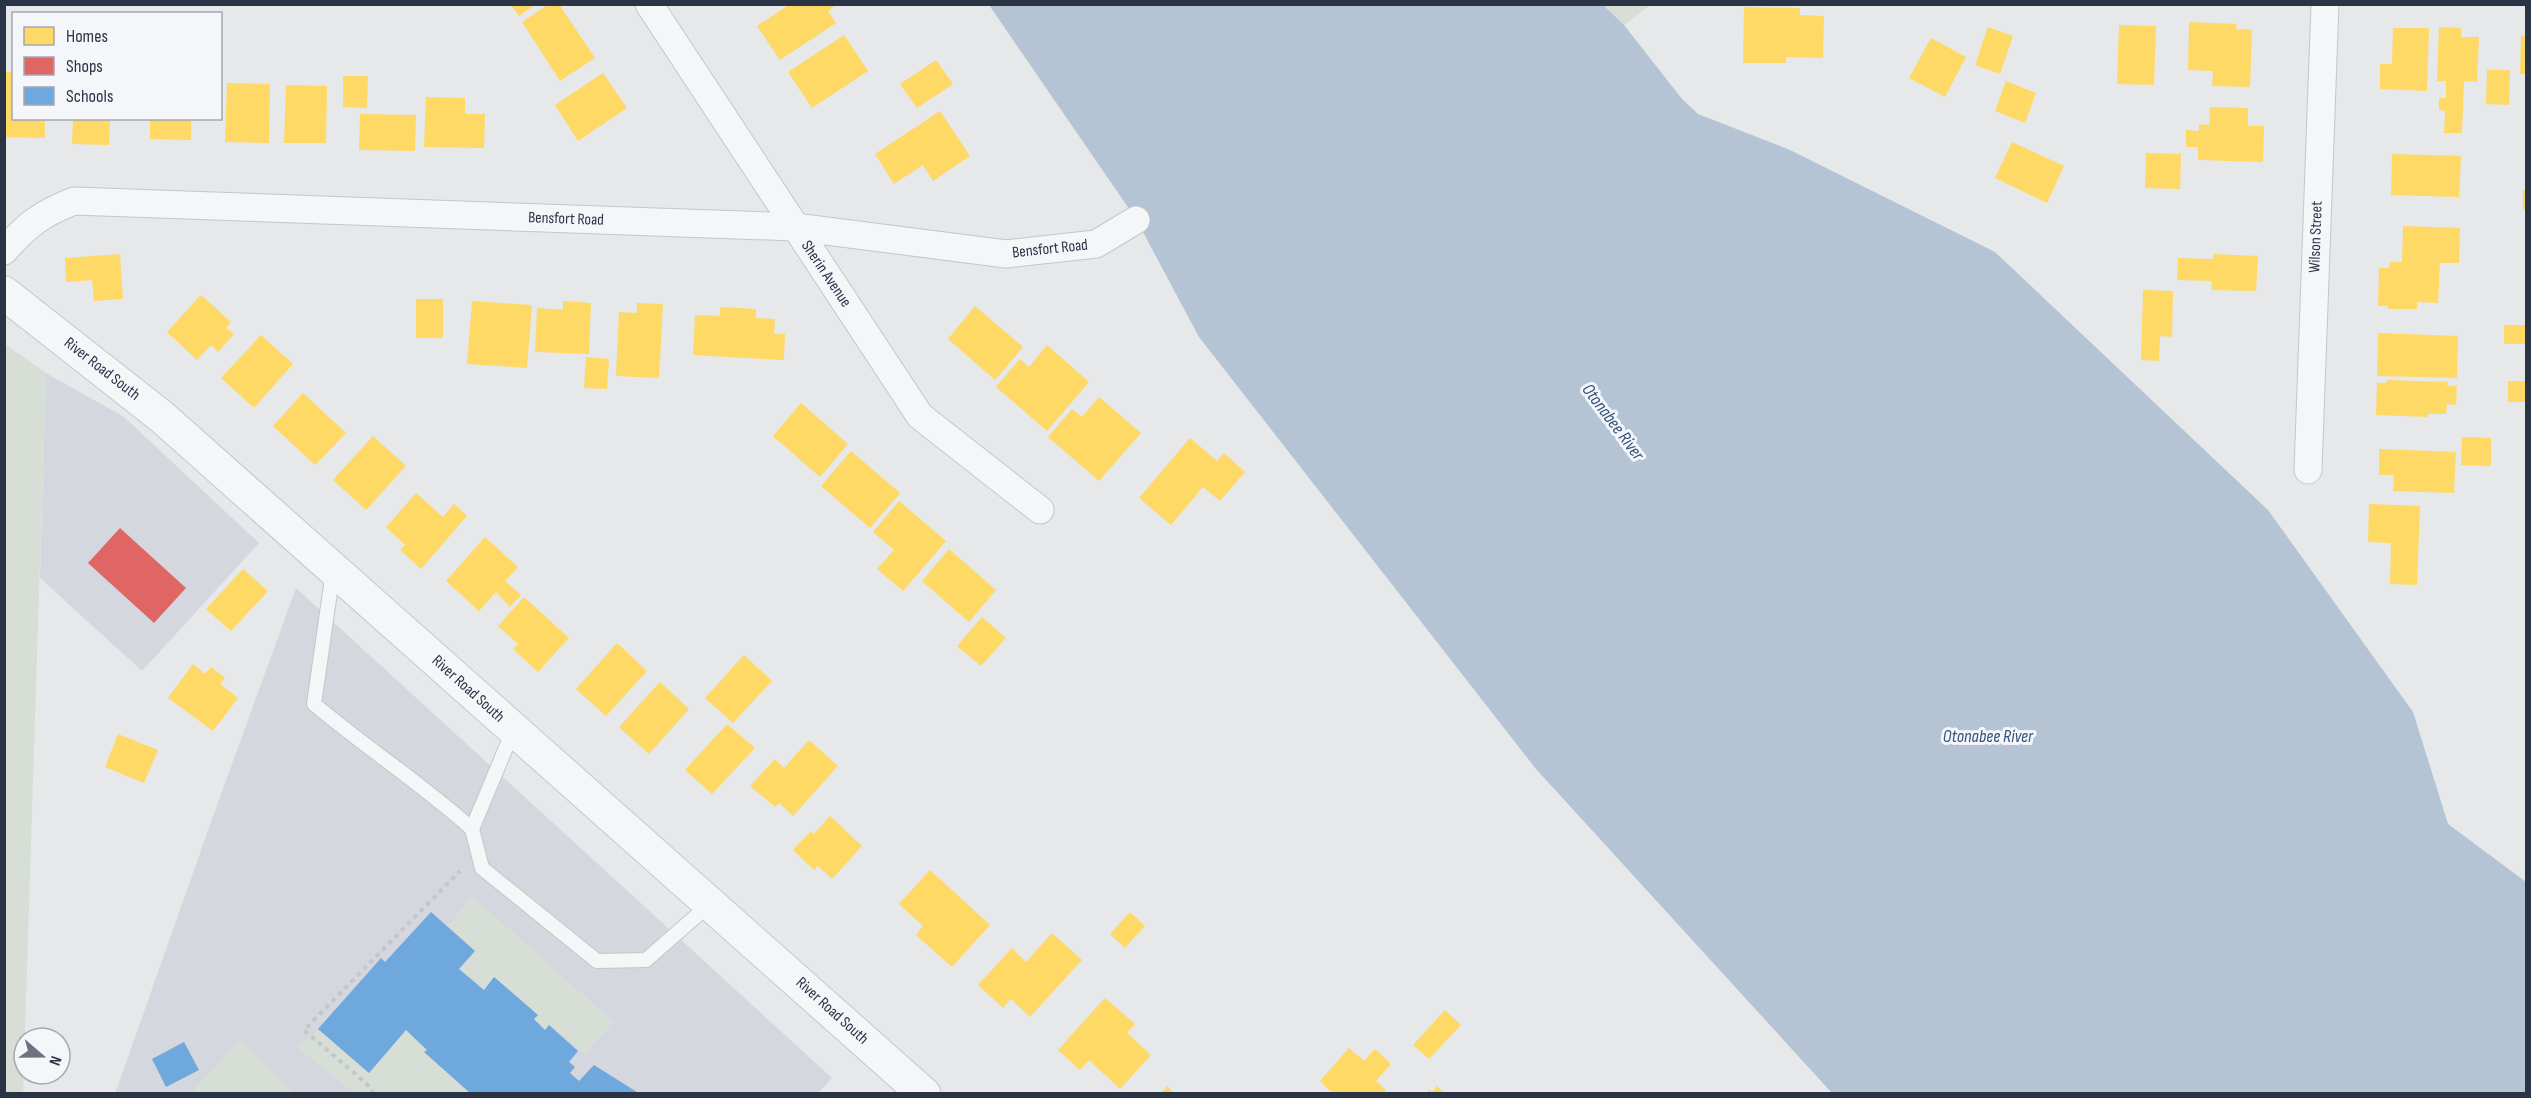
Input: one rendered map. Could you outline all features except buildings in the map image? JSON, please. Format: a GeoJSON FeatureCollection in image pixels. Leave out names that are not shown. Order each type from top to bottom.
{"type":"FeatureCollection","features":[{"type":"Feature","properties":{"kind":"street","name":"Sherin Avenue"},"geometry":{"type":"LineString","coordinates":[[649,4],[920,417],[1040,510]]}},
{"type":"Feature","properties":{"kind":"street","name":"Wilson Street"},"geometry":{"type":"LineString","coordinates":[[2308,470],[2325,4]]}},
{"type":"Feature","properties":{"kind":"street","name":"Bensfort Road"},"geometry":{"type":"LineString","coordinates":[[4,251],[30,224],[48,211],[74,201],[795,227],[1006,254],[1096,244],[1136,220]]}},
{"type":"Feature","properties":{"kind":"street","name":"River Road South"},"geometry":{"type":"LineString","coordinates":[[4,293],[162,417],[924,1094]]}},
{"type":"Feature","properties":{"kind":"lane"},"geometry":{"type":"LineString","coordinates":[[333,569],[314,704],[352,736],[432,794],[472,829],[482,868],[597,961],[646,960],[710,903]]}},
{"type":"Feature","properties":{"kind":"lane"},"geometry":{"type":"LineString","coordinates":[[472,829],[514,729]]}},
{"type":"Feature","properties":{"kind":"path"},"geometry":{"type":"LineString","coordinates":[[374,1094],[368,1085],[304,1030],[465,866]]}},
{"type":"Feature","properties":{"kind":"shaded area"},"geometry":{"type":"Polygon","coordinates":[[[1603,5],[1650,5],[1624,25],[1603,5]]]}},
{"type":"Feature","properties":{"kind":"shaded area"},"geometry":{"type":"Polygon","coordinates":[[[5,344],[46,373],[25,1026],[12,1026],[12,1086],[23,1086],[23,1094],[4,1093],[5,344]]]}},
{"type":"Feature","properties":{"kind":"shaded area"},"geometry":{"type":"Polygon","coordinates":[[[46,373],[124,417],[259,543],[142,671],[40,578],[46,373]]]}},
{"type":"Feature","properties":{"kind":"shaded area"},"geometry":{"type":"Polygon","coordinates":[[[296,588],[832,1078],[817,1094],[115,1094],[296,588]]]}},
{"type":"Feature","properties":{"kind":"shaded area"},"geometry":{"type":"Polygon","coordinates":[[[472,896],[614,1022],[585,1054],[550,1025],[545,1030],[534,1019],[538,1015],[495,977],[484,990],[459,969],[475,951],[448,926],[472,896]]]}},
{"type":"Feature","properties":{"kind":"shaded area"},"geometry":{"type":"Polygon","coordinates":[[[318,1029],[369,1073],[406,1030],[427,1050],[425,1053],[471,1093],[354,1093],[297,1047],[318,1029]]]}},
{"type":"Feature","properties":{"kind":"shaded area"},"geometry":{"type":"Polygon","coordinates":[[[240,1041],[294,1093],[198,1093],[194,1089],[240,1041]]]}},
{"type":"Feature","properties":{"kind":"water","name":"Otonabee River"},"geometry":{"type":"Polygon","coordinates":[[[989,5],[1603,5],[1624,25],[1682,99],[1698,114],[1790,150],[1995,252],[2268,510],[2413,712],[2448,824],[2526,882],[2526,1093],[1832,1093],[1536,769],[1199,337],[1136,219],[989,5]]]}}]}
